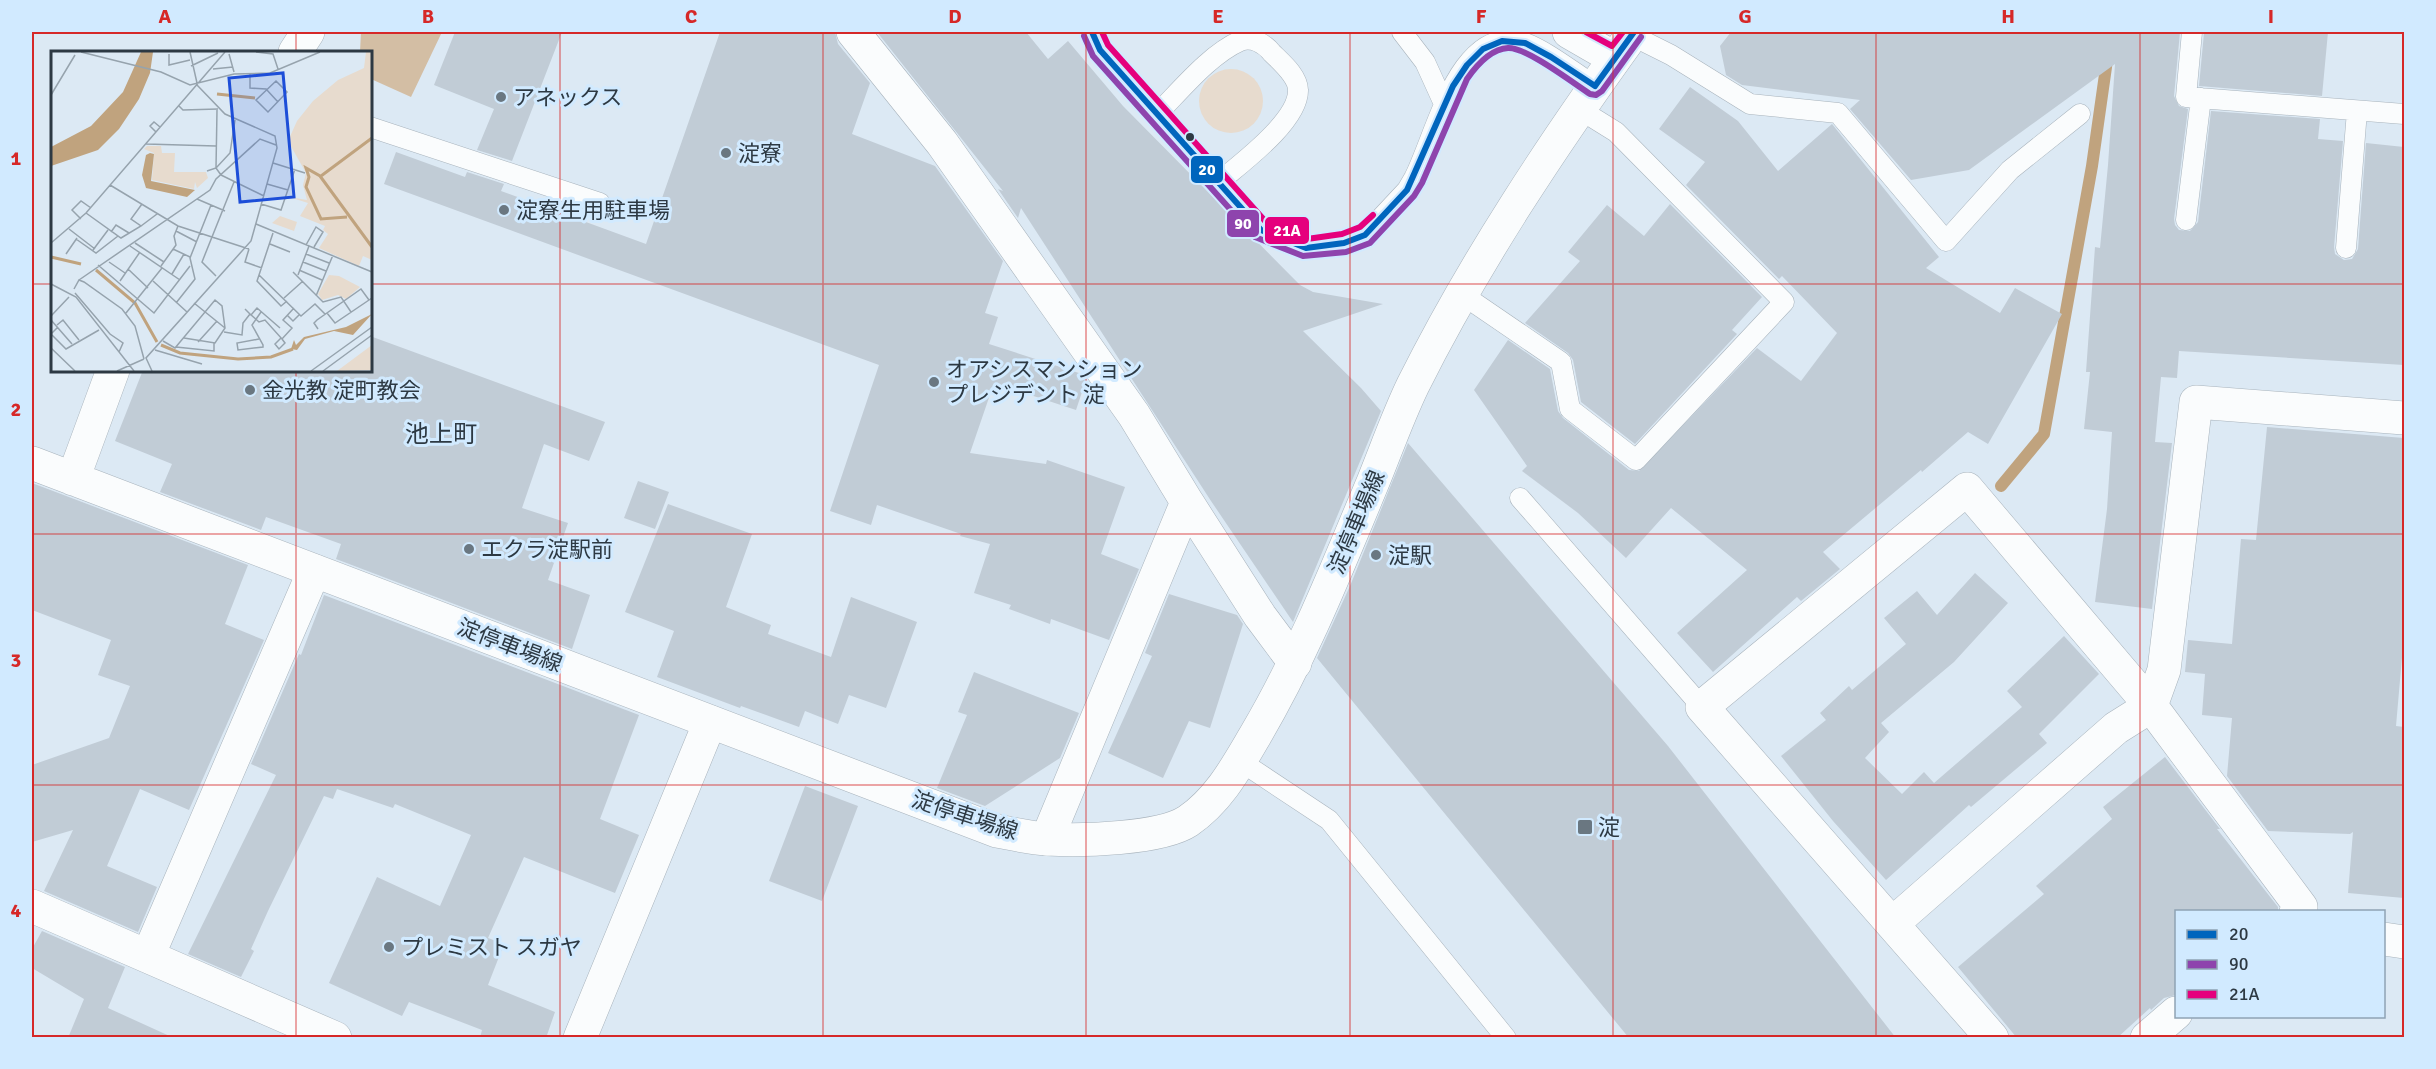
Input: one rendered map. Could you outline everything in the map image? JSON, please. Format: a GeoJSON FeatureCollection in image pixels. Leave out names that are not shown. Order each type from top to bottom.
{"type":"FeatureCollection","features":[{"type":"Feature","properties":{"kind":"street"},"geometry":{"type":"LineString","coordinates":[[296,51],[308,32]]}},
{"type":"Feature","properties":{"kind":"street"},"geometry":{"type":"LineString","coordinates":[[853,32],[942,142],[1134,415],[1260,616],[1294,663]]}},
{"type":"Feature","properties":{"kind":"street"},"geometry":{"type":"LineString","coordinates":[[1569,32],[1626,41]]}},
{"type":"Feature","properties":{"kind":"street","name":"淀停車場線"},"geometry":{"type":"LineString","coordinates":[[32,463],[998,831],[1047,839],[1161,833],[1188,821],[1220,793],[1240,761],[1284,686],[1412,388],[1460,293],[1626,41]]}},
{"type":"Feature","properties":{"kind":"street"},"geometry":{"type":"LineString","coordinates":[[73,479],[112,372]]}},
{"type":"Feature","properties":{"kind":"street"},"geometry":{"type":"LineString","coordinates":[[1893,924],[2116,728],[2151,706],[2164,670],[2196,402],[2404,418]]}},
{"type":"Feature","properties":{"kind":"street"},"geometry":{"type":"LineString","coordinates":[[1992,1038],[1702,707],[1967,489],[2151,706],[2301,910]]}},
{"type":"Feature","properties":{"kind":"street"},"geometry":{"type":"LineString","coordinates":[[1047,839],[1187,502]]}},
{"type":"Feature","properties":{"kind":"street"},"geometry":{"type":"LineString","coordinates":[[148,956],[314,571]]}},
{"type":"Feature","properties":{"kind":"street"},"geometry":{"type":"LineString","coordinates":[[579,1038],[710,722]]}},
{"type":"Feature","properties":{"kind":"street"},"geometry":{"type":"LineString","coordinates":[[32,906],[334,1038]]}},
{"type":"Feature","properties":{"kind":"street"},"geometry":{"type":"LineString","coordinates":[[2385,939],[2404,942]]}},
{"type":"Feature","properties":{"kind":"street"},"geometry":{"type":"LineString","coordinates":[[2147,1038],[2175,1013]]}},
{"type":"Feature","properties":{"kind":"lane"},"geometry":{"type":"LineString","coordinates":[[1092,32],[1100,50],[1261,230],[1306,248],[1344,243],[1365,236],[1407,190],[1422,162],[1459,74],[1471,58],[1495,42],[1509,39],[1527,44],[1587,97],[1616,132],[1784,302],[1636,460],[1570,409],[1561,362],[1460,293]]}},
{"type":"Feature","properties":{"kind":"lane"},"geometry":{"type":"LineString","coordinates":[[1402,32],[1425,62],[1445,106]]}},
{"type":"Feature","properties":{"kind":"lane"},"geometry":{"type":"LineString","coordinates":[[2192,32],[2186,97],[2404,114]]}},
{"type":"Feature","properties":{"kind":"lane"},"geometry":{"type":"LineString","coordinates":[[1157,114],[1204,68],[1225,50],[1242,40],[1256,40],[1274,55],[1293,77],[1299,90],[1294,104],[1284,123],[1218,182]]}},
{"type":"Feature","properties":{"kind":"lane"},"geometry":{"type":"LineString","coordinates":[[1626,41],[1671,55],[1750,104],[1838,113],[1946,241],[2010,170],[2080,114]]}},
{"type":"Feature","properties":{"kind":"lane"},"geometry":{"type":"LineString","coordinates":[[2186,220],[2201,98]]}},
{"type":"Feature","properties":{"kind":"lane"},"geometry":{"type":"LineString","coordinates":[[2346,248],[2357,111]]}},
{"type":"Feature","properties":{"kind":"lane"},"geometry":{"type":"LineString","coordinates":[[372,128],[600,203]]}},
{"type":"Feature","properties":{"kind":"lane"},"geometry":{"type":"LineString","coordinates":[[1520,498],[1702,707]]}},
{"type":"Feature","properties":{"kind":"lane"},"geometry":{"type":"LineString","coordinates":[[1240,761],[1329,820],[1506,1038]]}},
{"type":"Feature","properties":{"kind":"shaded area"},"geometry":{"type":"Polygon","coordinates":[[[361,32],[442,32],[411,97],[372,79],[372,51],[360,51],[361,32]]]}},
{"type":"Feature","properties":{"kind":"shaded area"},"geometry":{"type":"Polygon","coordinates":[[[1231,69],[1249,75],[1257,83],[1263,101],[1257,119],[1249,127],[1231,133],[1213,127],[1205,119],[1199,101],[1205,83],[1213,75],[1231,69]]]}},
{"type":"Feature","properties":{"kind":"building","name":"アネックス"},"geometry":{"type":"Polygon","coordinates":[[[455,32],[562,32],[512,161],[477,150],[494,109],[434,85],[455,32]]]}},
{"type":"Feature","properties":{"kind":"building"},"geometry":{"type":"Polygon","coordinates":[[[720,32],[835,32],[838,44],[870,83],[852,134],[935,166],[1003,261],[985,313],[998,317],[989,344],[1082,374],[1086,380],[1076,410],[994,383],[970,453],[1046,464],[1047,460],[1125,487],[1101,554],[1139,569],[1109,640],[1051,619],[1050,624],[1009,609],[1011,605],[974,593],[990,544],[960,536],[961,534],[877,505],[871,525],[830,511],[879,365],[384,184],[396,152],[465,177],[467,172],[504,184],[501,191],[646,244],[720,32]]]}},
{"type":"Feature","properties":{"kind":"building"},"geometry":{"type":"Polygon","coordinates":[[[877,32],[1026,32],[1048,59],[1068,41],[1123,106],[1300,285],[1313,292],[1383,304],[1303,331],[1381,411],[1293,622],[1211,501],[1021,208],[1018,218],[998,189],[1003,191],[877,32]]]}},
{"type":"Feature","properties":{"kind":"building"},"geometry":{"type":"Polygon","coordinates":[[[1731,32],[2180,32],[2174,96],[2179,106],[2188,109],[2174,219],[2179,230],[2190,231],[2198,222],[2211,111],[2320,119],[2318,139],[2343,141],[2334,247],[2335,254],[2344,260],[2352,259],[2358,249],[2366,143],[2404,147],[2404,365],[2179,351],[2177,378],[2161,377],[2155,442],[2172,443],[2152,609],[2095,602],[2107,509],[2112,432],[2084,429],[2090,372],[2086,372],[2095,247],[2100,248],[2115,64],[1969,170],[1911,180],[1850,109],[1860,100],[1742,85],[1726,75],[1720,46],[1731,32]]]}},
{"type":"Feature","properties":{"kind":"building"},"geometry":{"type":"Polygon","coordinates":[[[2328,32],[2322,96],[2199,86],[2204,33],[2328,32]]]}},
{"type":"Feature","properties":{"kind":"building"},"geometry":{"type":"Polygon","coordinates":[[[1690,87],[1738,121],[1778,171],[1832,124],[1939,257],[1926,268],[2000,313],[2015,288],[2062,314],[1988,444],[1968,432],[1922,472],[1921,470],[1823,552],[1840,569],[1801,601],[1797,597],[1713,672],[1677,633],[1747,570],[1671,508],[1626,558],[1578,513],[1522,471],[1527,466],[1474,390],[1508,340],[1550,369],[1558,411],[1563,418],[1629,470],[1639,471],[1757,348],[1801,381],[1837,333],[1782,276],[1779,279],[1686,185],[1705,162],[1659,129],[1690,87]]]}},
{"type":"Feature","properties":{"kind":"building"},"geometry":{"type":"Polygon","coordinates":[[[1670,204],[1762,297],[1732,330],[1737,334],[1635,444],[1581,402],[1573,360],[1568,353],[1525,323],[1580,261],[1568,252],[1607,205],[1644,236],[1670,204]]]}},
{"type":"Feature","properties":{"kind":"building"},"geometry":{"type":"Polygon","coordinates":[[[372,337],[605,422],[589,461],[544,444],[522,508],[568,523],[548,580],[590,595],[572,649],[336,559],[341,544],[266,517],[261,530],[160,492],[172,464],[115,441],[142,372],[372,372],[372,337]]]}},
{"type":"Feature","properties":{"kind":"building"},"geometry":{"type":"Polygon","coordinates":[[[2267,427],[2404,438],[2404,647],[2396,726],[2404,727],[2404,898],[2348,893],[2353,832],[2350,834],[2268,831],[2227,776],[2232,718],[2202,715],[2205,674],[2185,672],[2188,640],[2232,644],[2241,539],[2256,540],[2267,427]]]}},
{"type":"Feature","properties":{"kind":"building"},"geometry":{"type":"Polygon","coordinates":[[[1408,443],[1668,746],[1896,1038],[1629,1038],[1317,658],[1350,586],[1408,443]]]}},
{"type":"Feature","properties":{"kind":"building"},"geometry":{"type":"Polygon","coordinates":[[[638,481],[669,492],[655,529],[624,518],[638,481]]]}},
{"type":"Feature","properties":{"kind":"building"},"geometry":{"type":"Polygon","coordinates":[[[32,483],[248,565],[225,624],[264,640],[189,810],[140,789],[107,866],[157,887],[138,932],[44,891],[73,830],[32,842],[32,765],[109,738],[130,686],[98,675],[111,640],[32,610],[32,483]]]}},
{"type":"Feature","properties":{"kind":"building"},"geometry":{"type":"Polygon","coordinates":[[[668,504],[752,534],[726,607],[771,625],[768,634],[831,657],[851,597],[917,622],[886,708],[849,695],[838,724],[805,711],[799,727],[657,677],[674,631],[625,612],[668,504]]]}},
{"type":"Feature","properties":{"kind":"building"},"geometry":{"type":"Polygon","coordinates":[[[1975,573],[2008,603],[1954,662],[1881,723],[1889,732],[1865,758],[1902,794],[1924,772],[1934,783],[2022,707],[2007,691],[2064,636],[2099,674],[2039,734],[2047,743],[1971,807],[1969,805],[1886,880],[1833,821],[1781,756],[1826,720],[1820,713],[1849,686],[1852,690],[1906,644],[1884,618],[1917,591],[1937,615],[1975,573]]]}},
{"type":"Feature","properties":{"kind":"building"},"geometry":{"type":"Polygon","coordinates":[[[1169,594],[1237,615],[1243,624],[1210,728],[1189,721],[1163,778],[1108,753],[1152,656],[1145,653],[1169,594]]]}},
{"type":"Feature","properties":{"kind":"building"},"geometry":{"type":"Polygon","coordinates":[[[324,595],[639,715],[600,819],[639,835],[615,893],[524,857],[488,938],[504,944],[488,985],[555,1012],[546,1038],[480,1038],[482,1030],[409,1002],[402,1016],[329,983],[377,877],[440,906],[471,835],[395,804],[393,808],[337,789],[333,799],[324,796],[268,911],[251,949],[254,951],[241,977],[188,954],[276,775],[251,764],[299,654],[301,655],[324,595]]]}},
{"type":"Feature","properties":{"kind":"building"},"geometry":{"type":"Polygon","coordinates":[[[974,672],[1079,713],[1060,758],[985,806],[937,788],[967,715],[958,712],[974,672]]]}},
{"type":"Feature","properties":{"kind":"building"},"geometry":{"type":"Polygon","coordinates":[[[2165,757],[2278,910],[2175,910],[2175,995],[2164,998],[2151,1010],[2150,1008],[2117,1038],[2017,1038],[1958,967],[2044,894],[2036,886],[2112,819],[2103,807],[2165,757]]]}},
{"type":"Feature","properties":{"kind":"building"},"geometry":{"type":"Polygon","coordinates":[[[805,786],[858,806],[822,901],[769,881],[805,786]]]}},
{"type":"Feature","properties":{"kind":"building"},"geometry":{"type":"Polygon","coordinates":[[[42,931],[125,967],[108,1008],[174,1038],[68,1038],[84,999],[32,968],[32,949],[42,931]]]}},
{"type":"Feature","properties":{"kind":"waterway"},"geometry":{"type":"LineString","coordinates":[[2001,486],[2044,434],[2092,166],[2111,32]]}},
{"type":"Feature","properties":{"kind":"transit line","name":"20"},"geometry":{"type":"LineString","coordinates":[[1092,32],[1100,50],[1261,230],[1306,248],[1344,243],[1365,235],[1407,190],[1453,86],[1467,65],[1483,49],[1502,41],[1525,43],[1595,86]]}},
{"type":"Feature","properties":{"kind":"transit line","name":"21A"},"geometry":{"type":"LineString","coordinates":[[1102,32],[1108,45],[1266,222],[1307,239],[1342,234],[1360,227],[1373,215]]}},
{"type":"Feature","properties":{"kind":"transit line","name":"21A"},"geometry":{"type":"LineString","coordinates":[[1586,32],[1612,46],[1623,32]]}},
{"type":"Feature","properties":{"kind":"transit line","name":"20"},"geometry":{"type":"LineString","coordinates":[[1595,86],[1634,32]]}},
{"type":"Feature","properties":{"kind":"transit line","name":"90"},"geometry":{"type":"LineString","coordinates":[[1084,36],[1093,56],[1255,237],[1303,256],[1346,252],[1370,243],[1414,196],[1422,183],[1467,79],[1479,64],[1496,51],[1508,48],[1526,53],[1590,94],[1596,95],[1602,91],[1641,37]]}},
{"type":"Feature","properties":{"kind":"place","name":"アネックス"},"geometry":{"type":"Point","coordinates":[501,97]}},
{"type":"Feature","properties":{"kind":"place","name":"淀寮"},"geometry":{"type":"Point","coordinates":[726,153]}},
{"type":"Feature","properties":{"kind":"place","name":"淀寮生用駐車場"},"geometry":{"type":"Point","coordinates":[504,210]}},
{"type":"Feature","properties":{"kind":"place","name":"オアシスマンション プレジデント 淀"},"geometry":{"type":"Point","coordinates":[934,382]}},
{"type":"Feature","properties":{"kind":"place","name":"金光教 淀町教会"},"geometry":{"type":"Point","coordinates":[250,390]}},
{"type":"Feature","properties":{"kind":"place","name":"エクラ淀駅前"},"geometry":{"type":"Point","coordinates":[469,549]}},
{"type":"Feature","properties":{"kind":"place","name":"淀駅"},"geometry":{"type":"Point","coordinates":[1376,555]}},
{"type":"Feature","properties":{"kind":"place","name":"淀"},"geometry":{"type":"Point","coordinates":[1585,827]}},
{"type":"Feature","properties":{"kind":"place","name":"プレミスト スガヤ"},"geometry":{"type":"Point","coordinates":[389,947]}},
{"type":"Feature","properties":{"kind":"district","name":"池上町"},"geometry":{"type":"Point","coordinates":[441,434]}}]}
